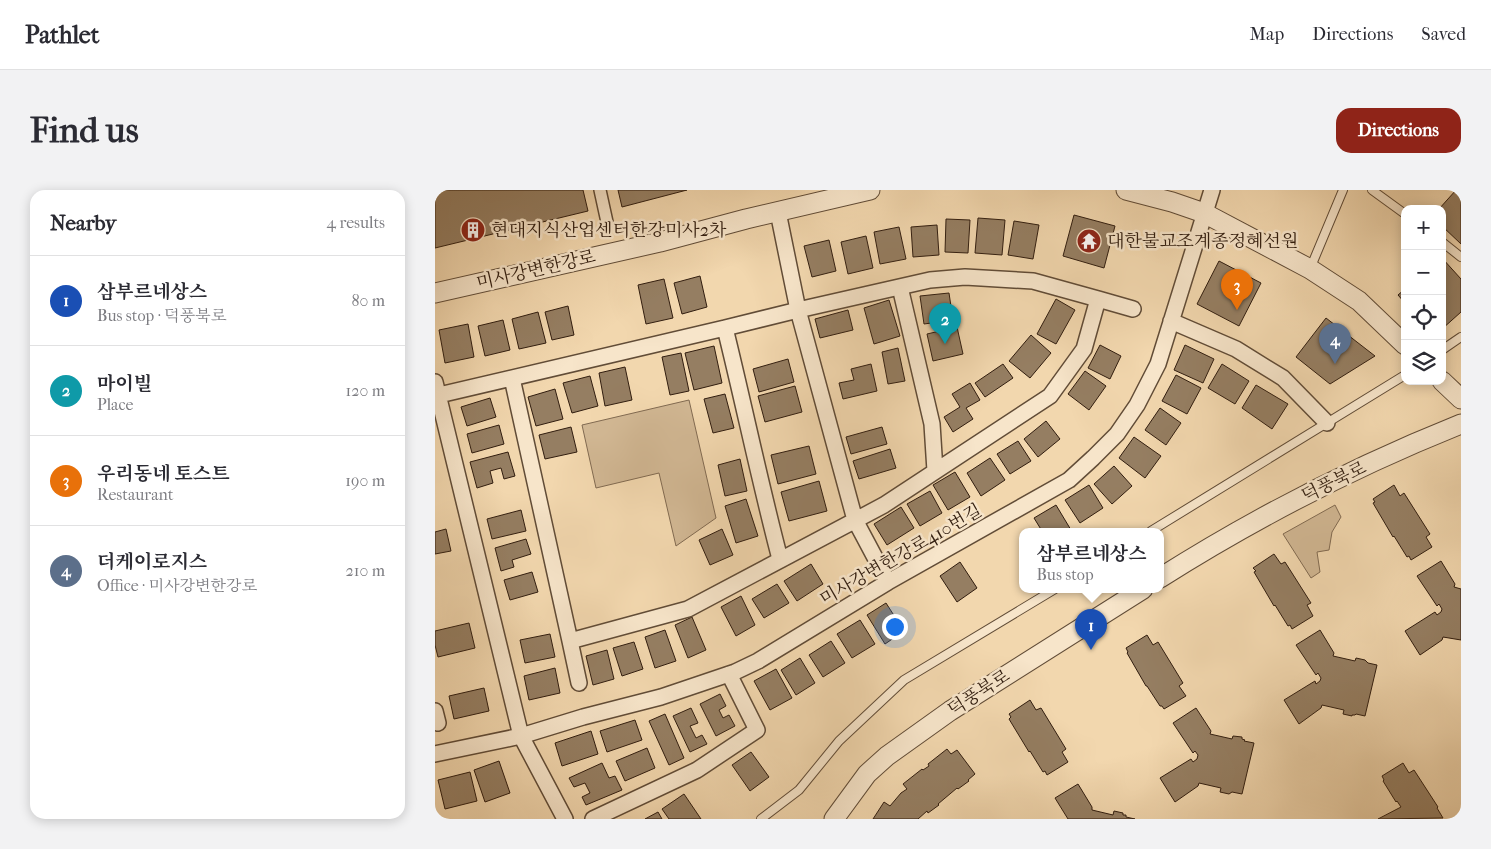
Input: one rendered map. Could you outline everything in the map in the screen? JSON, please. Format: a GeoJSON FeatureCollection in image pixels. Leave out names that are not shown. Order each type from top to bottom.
{"type":"FeatureCollection","features":[{"type":"Feature","properties":{"kind":"street"},"geometry":{"type":"LineString","coordinates":[[600,190],[607,222]]}},
{"type":"Feature","properties":{"kind":"street","name":"미사강변한강로"},"geometry":{"type":"LineString","coordinates":[[435,293],[650,244],[870,190]]}},
{"type":"Feature","properties":{"kind":"street"},"geometry":{"type":"LineString","coordinates":[[1127,190],[1204,213],[1310,269],[1359,301],[1401,340]]}},
{"type":"Feature","properties":{"kind":"street","name":"미사강변한강로410번길"},"geometry":{"type":"LineString","coordinates":[[435,754],[521,736],[583,717],[661,697],[729,674],[758,660],[888,582],[1069,480],[1117,434],[1137,405],[1158,364],[1212,190]]}},
{"type":"Feature","properties":{"kind":"street"},"geometry":{"type":"LineString","coordinates":[[778,212],[798,310],[855,520],[888,582]]}},
{"type":"Feature","properties":{"kind":"street"},"geometry":{"type":"LineString","coordinates":[[565,819],[521,736],[436,391],[511,378],[930,280],[965,278],[1033,281],[1133,309]]}},
{"type":"Feature","properties":{"kind":"street"},"geometry":{"type":"LineString","coordinates":[[900,287],[932,424],[935,471]]}},
{"type":"Feature","properties":{"kind":"street"},"geometry":{"type":"LineString","coordinates":[[570,641],[688,609],[884,504],[935,471],[1050,396],[1085,349],[1098,298]]}},
{"type":"Feature","properties":{"kind":"street"},"geometry":{"type":"LineString","coordinates":[[1171,321],[1236,348],[1283,378],[1327,423]]}},
{"type":"Feature","properties":{"kind":"street"},"geometry":{"type":"LineString","coordinates":[[725,328],[781,560]]}},
{"type":"Feature","properties":{"kind":"street"},"geometry":{"type":"LineString","coordinates":[[511,378],[579,683]]}},
{"type":"Feature","properties":{"kind":"street"},"geometry":{"type":"LineString","coordinates":[[1446,385],[1461,399]]}},
{"type":"Feature","properties":{"kind":"street","name":"덕풍북로"},"geometry":{"type":"LineString","coordinates":[[1164,576],[1266,516],[1349,474],[1461,424]]}},
{"type":"Feature","properties":{"kind":"street","name":"덕풍북로"},"geometry":{"type":"LineString","coordinates":[[833,819],[867,774],[887,756],[950,711],[1137,593]]}},
{"type":"Feature","properties":{"kind":"street"},"geometry":{"type":"LineString","coordinates":[[593,819],[697,770],[757,730],[729,674]]}},
{"type":"Feature","properties":{"kind":"lane"},"geometry":{"type":"LineString","coordinates":[[1310,269],[1343,190]]}},
{"type":"Feature","properties":{"kind":"lane"},"geometry":{"type":"LineString","coordinates":[[1371,190],[1401,211]]}},
{"type":"Feature","properties":{"kind":"lane"},"geometry":{"type":"LineString","coordinates":[[1446,245],[1461,257]]}},
{"type":"Feature","properties":{"kind":"lane"},"geometry":{"type":"LineString","coordinates":[[1446,347],[1461,337]]}},
{"type":"Feature","properties":{"kind":"lane"},"geometry":{"type":"LineString","coordinates":[[1156,528],[1401,377]]}},
{"type":"Feature","properties":{"kind":"lane"},"geometry":{"type":"LineString","coordinates":[[761,819],[799,790],[839,742],[904,680],[1048,593]]}},
{"type":"Feature","properties":{"kind":"shaded area"},"geometry":{"type":"Polygon","coordinates":[[[689,400],[716,518],[676,546],[659,473],[596,488],[582,425],[689,400]]]}},
{"type":"Feature","properties":{"kind":"shaded area"},"geometry":{"type":"Polygon","coordinates":[[[1335,505],[1341,517],[1332,532],[1329,550],[1317,552],[1320,572],[1311,578],[1283,534],[1335,505]]]}},
{"type":"Feature","properties":{"kind":"building","name":"현대지식산업센터한강미사2차"},"geometry":{"type":"Polygon","coordinates":[[[435,190],[583,190],[588,211],[435,248],[435,190]]]}},
{"type":"Feature","properties":{"kind":"building","name":"현대지식산업센터한강미사2차"},"geometry":{"type":"Polygon","coordinates":[[[618,190],[687,190],[622,207],[618,190]]]}},
{"type":"Feature","properties":{"kind":"building"},"geometry":{"type":"Polygon","coordinates":[[[1456,190],[1461,190],[1461,244],[1446,230],[1446,205],[1443,205],[1456,190]]]}},
{"type":"Feature","properties":{"kind":"building","name":"대한불교조계종정혜선원"},"geometry":{"type":"Polygon","coordinates":[[[1074,215],[1115,226],[1104,268],[1063,256],[1074,215]]]}},
{"type":"Feature","properties":{"kind":"building"},"geometry":{"type":"Polygon","coordinates":[[[978,218],[1005,220],[1002,255],[975,253],[978,218]]]}},
{"type":"Feature","properties":{"kind":"building"},"geometry":{"type":"Polygon","coordinates":[[[946,219],[970,220],[968,253],[945,252],[946,219]]]}},
{"type":"Feature","properties":{"kind":"building"},"geometry":{"type":"Polygon","coordinates":[[[1014,221],[1039,225],[1033,259],[1008,255],[1014,221]]]}},
{"type":"Feature","properties":{"kind":"building"},"geometry":{"type":"Polygon","coordinates":[[[937,225],[939,255],[913,257],[911,227],[937,225]]]}},
{"type":"Feature","properties":{"kind":"building"},"geometry":{"type":"Polygon","coordinates":[[[899,227],[906,259],[880,264],[874,232],[899,227]]]}},
{"type":"Feature","properties":{"kind":"building"},"geometry":{"type":"Polygon","coordinates":[[[866,236],[873,268],[848,274],[841,242],[866,236]]]}},
{"type":"Feature","properties":{"kind":"building"},"geometry":{"type":"Polygon","coordinates":[[[829,240],[836,271],[812,277],[804,246],[829,240]]]}},
{"type":"Feature","properties":{"kind":"building"},"geometry":{"type":"Polygon","coordinates":[[[1219,261],[1261,283],[1239,326],[1197,304],[1219,261]]]}},
{"type":"Feature","properties":{"kind":"building"},"geometry":{"type":"Polygon","coordinates":[[[1446,262],[1461,279],[1461,312],[1446,325],[1446,262]]]}},
{"type":"Feature","properties":{"kind":"building"},"geometry":{"type":"Polygon","coordinates":[[[700,276],[707,307],[682,314],[674,283],[700,276]]]}},
{"type":"Feature","properties":{"kind":"building"},"geometry":{"type":"Polygon","coordinates":[[[664,279],[673,318],[646,324],[638,285],[664,279]]]}},
{"type":"Feature","properties":{"kind":"building"},"geometry":{"type":"Polygon","coordinates":[[[949,293],[953,320],[924,324],[920,296],[949,293]]]}},
{"type":"Feature","properties":{"kind":"building"},"geometry":{"type":"Polygon","coordinates":[[[1056,299],[1075,310],[1056,344],[1037,334],[1056,299]]]}},
{"type":"Feature","properties":{"kind":"building"},"geometry":{"type":"Polygon","coordinates":[[[889,300],[900,336],[874,344],[864,308],[889,300]]]}},
{"type":"Feature","properties":{"kind":"building"},"geometry":{"type":"Polygon","coordinates":[[[568,306],[574,335],[552,340],[545,312],[568,306]]]}},
{"type":"Feature","properties":{"kind":"building"},"geometry":{"type":"Polygon","coordinates":[[[848,310],[853,330],[820,338],[815,319],[848,310]]]}},
{"type":"Feature","properties":{"kind":"building"},"geometry":{"type":"Polygon","coordinates":[[[538,312],[546,343],[519,349],[512,319],[538,312]]]}},
{"type":"Feature","properties":{"kind":"building"},"geometry":{"type":"Polygon","coordinates":[[[1326,318],[1375,356],[1330,384],[1296,357],[1326,318]]]}},
{"type":"Feature","properties":{"kind":"building"},"geometry":{"type":"Polygon","coordinates":[[[503,320],[510,350],[485,356],[478,326],[503,320]]]}},
{"type":"Feature","properties":{"kind":"building"},"geometry":{"type":"Polygon","coordinates":[[[468,324],[474,357],[445,363],[439,330],[468,324]]]}},
{"type":"Feature","properties":{"kind":"building"},"geometry":{"type":"Polygon","coordinates":[[[957,327],[963,354],[933,361],[927,334],[957,327]]]}},
{"type":"Feature","properties":{"kind":"building"},"geometry":{"type":"Polygon","coordinates":[[[1031,335],[1051,353],[1030,378],[1009,361],[1031,335]]]}},
{"type":"Feature","properties":{"kind":"building"},"geometry":{"type":"Polygon","coordinates":[[[1100,345],[1121,356],[1110,379],[1088,368],[1100,345]]]}},
{"type":"Feature","properties":{"kind":"building"},"geometry":{"type":"Polygon","coordinates":[[[1185,345],[1214,359],[1203,383],[1174,370],[1185,345]]]}},
{"type":"Feature","properties":{"kind":"building"},"geometry":{"type":"Polygon","coordinates":[[[714,346],[722,383],[694,390],[685,353],[714,346]]]}},
{"type":"Feature","properties":{"kind":"building"},"geometry":{"type":"Polygon","coordinates":[[[898,348],[905,381],[888,384],[882,352],[898,348]]]}},
{"type":"Feature","properties":{"kind":"building"},"geometry":{"type":"Polygon","coordinates":[[[681,353],[689,391],[670,395],[662,357],[681,353]]]}},
{"type":"Feature","properties":{"kind":"building"},"geometry":{"type":"Polygon","coordinates":[[[788,359],[794,382],[759,392],[753,369],[788,359]]]}},
{"type":"Feature","properties":{"kind":"building"},"geometry":{"type":"Polygon","coordinates":[[[871,364],[877,391],[843,399],[839,383],[854,380],[851,369],[871,364]]]}},
{"type":"Feature","properties":{"kind":"building"},"geometry":{"type":"Polygon","coordinates":[[[1003,364],[1013,378],[985,397],[975,383],[1003,364]]]}},
{"type":"Feature","properties":{"kind":"building"},"geometry":{"type":"Polygon","coordinates":[[[1222,364],[1249,381],[1235,404],[1208,388],[1222,364]]]}},
{"type":"Feature","properties":{"kind":"building"},"geometry":{"type":"Polygon","coordinates":[[[625,367],[632,400],[605,406],[599,373],[625,367]]]}},
{"type":"Feature","properties":{"kind":"building"},"geometry":{"type":"Polygon","coordinates":[[[1085,371],[1106,386],[1089,410],[1068,394],[1085,371]]]}},
{"type":"Feature","properties":{"kind":"building"},"geometry":{"type":"Polygon","coordinates":[[[1176,375],[1201,388],[1187,414],[1162,401],[1176,375]]]}},
{"type":"Feature","properties":{"kind":"building"},"geometry":{"type":"Polygon","coordinates":[[[590,376],[598,406],[572,413],[563,383],[590,376]]]}},
{"type":"Feature","properties":{"kind":"building"},"geometry":{"type":"Polygon","coordinates":[[[970,383],[980,400],[966,408],[973,419],[953,432],[944,417],[960,407],[952,394],[970,383]]]}},
{"type":"Feature","properties":{"kind":"building"},"geometry":{"type":"Polygon","coordinates":[[[1256,385],[1288,404],[1272,429],[1242,408],[1256,385]]]}},
{"type":"Feature","properties":{"kind":"building"},"geometry":{"type":"Polygon","coordinates":[[[795,386],[802,412],[765,422],[758,396],[795,386]]]}},
{"type":"Feature","properties":{"kind":"building"},"geometry":{"type":"Polygon","coordinates":[[[555,389],[563,419],[536,426],[528,397],[555,389]]]}},
{"type":"Feature","properties":{"kind":"building"},"geometry":{"type":"Polygon","coordinates":[[[725,394],[734,428],[713,433],[704,399],[725,394]]]}},
{"type":"Feature","properties":{"kind":"building"},"geometry":{"type":"Polygon","coordinates":[[[490,398],[496,417],[467,426],[461,407],[490,398]]]}},
{"type":"Feature","properties":{"kind":"building"},"geometry":{"type":"Polygon","coordinates":[[[1160,408],[1181,423],[1166,445],[1145,430],[1160,408]]]}},
{"type":"Feature","properties":{"kind":"building"},"geometry":{"type":"Polygon","coordinates":[[[1046,421],[1060,439],[1038,457],[1024,439],[1046,421]]]}},
{"type":"Feature","properties":{"kind":"building"},"geometry":{"type":"Polygon","coordinates":[[[499,425],[504,444],[472,453],[467,434],[499,425]]]}},
{"type":"Feature","properties":{"kind":"building"},"geometry":{"type":"Polygon","coordinates":[[[571,427],[577,452],[545,459],[539,435],[571,427]]]}},
{"type":"Feature","properties":{"kind":"building"},"geometry":{"type":"Polygon","coordinates":[[[882,427],[887,444],[851,454],[846,437],[882,427]]]}},
{"type":"Feature","properties":{"kind":"building"},"geometry":{"type":"Polygon","coordinates":[[[1134,437],[1161,456],[1145,478],[1119,458],[1134,437]]]}},
{"type":"Feature","properties":{"kind":"building"},"geometry":{"type":"Polygon","coordinates":[[[1018,441],[1031,461],[1010,474],[997,454],[1018,441]]]}},
{"type":"Feature","properties":{"kind":"building"},"geometry":{"type":"Polygon","coordinates":[[[809,446],[816,474],[778,484],[771,455],[809,446]]]}},
{"type":"Feature","properties":{"kind":"building"},"geometry":{"type":"Polygon","coordinates":[[[890,449],[896,468],[859,479],[853,461],[890,449]]]}},
{"type":"Feature","properties":{"kind":"building"},"geometry":{"type":"Polygon","coordinates":[[[508,452],[515,476],[504,479],[501,468],[490,471],[493,483],[477,488],[470,462],[508,452]]]}},
{"type":"Feature","properties":{"kind":"building"},"geometry":{"type":"Polygon","coordinates":[[[990,458],[1005,480],[981,496],[967,473],[990,458]]]}},
{"type":"Feature","properties":{"kind":"building"},"geometry":{"type":"Polygon","coordinates":[[[740,459],[747,491],[725,496],[718,465],[740,459]]]}},
{"type":"Feature","properties":{"kind":"building"},"geometry":{"type":"Polygon","coordinates":[[[1114,466],[1132,486],[1112,504],[1094,484],[1114,466]]]}},
{"type":"Feature","properties":{"kind":"building"},"geometry":{"type":"Polygon","coordinates":[[[955,472],[970,497],[948,510],[933,485],[955,472]]]}},
{"type":"Feature","properties":{"kind":"building"},"geometry":{"type":"Polygon","coordinates":[[[819,481],[827,511],[789,521],[781,492],[819,481]]]}},
{"type":"Feature","properties":{"kind":"building"},"geometry":{"type":"Polygon","coordinates":[[[1089,485],[1103,508],[1080,523],[1065,500],[1089,485]]]}},
{"type":"Feature","properties":{"kind":"building"},"geometry":{"type":"Polygon","coordinates":[[[1394,485],[1400,496],[1404,493],[1430,534],[1426,537],[1432,547],[1411,560],[1393,537],[1373,503],[1375,502],[1373,499],[1394,485]]]}},
{"type":"Feature","properties":{"kind":"building"},"geometry":{"type":"Polygon","coordinates":[[[930,491],[942,513],[920,526],[907,504],[930,491]]]}},
{"type":"Feature","properties":{"kind":"building"},"geometry":{"type":"Polygon","coordinates":[[[746,499],[758,536],[736,543],[725,506],[746,499]]]}},
{"type":"Feature","properties":{"kind":"building"},"geometry":{"type":"Polygon","coordinates":[[[1056,505],[1070,528],[1040,528],[1034,518],[1056,505]]]}},
{"type":"Feature","properties":{"kind":"building"},"geometry":{"type":"Polygon","coordinates":[[[901,507],[914,528],[887,545],[874,524],[901,507]]]}},
{"type":"Feature","properties":{"kind":"building"},"geometry":{"type":"Polygon","coordinates":[[[521,510],[526,531],[492,539],[487,519],[521,510]]]}},
{"type":"Feature","properties":{"kind":"building"},"geometry":{"type":"Polygon","coordinates":[[[446,529],[451,551],[435,554],[435,532],[446,529]]]}},
{"type":"Feature","properties":{"kind":"building"},"geometry":{"type":"Polygon","coordinates":[[[722,529],[733,555],[710,565],[699,540],[722,529]]]}},
{"type":"Feature","properties":{"kind":"building"},"geometry":{"type":"Polygon","coordinates":[[[526,539],[531,554],[512,560],[514,567],[501,571],[495,548],[526,539]]]}},
{"type":"Feature","properties":{"kind":"building"},"geometry":{"type":"Polygon","coordinates":[[[1274,554],[1281,564],[1285,562],[1311,603],[1307,605],[1313,616],[1292,629],[1274,606],[1253,568],[1274,554]]]}},
{"type":"Feature","properties":{"kind":"building"},"geometry":{"type":"Polygon","coordinates":[[[1441,561],[1455,584],[1454,587],[1461,589],[1461,640],[1443,637],[1442,640],[1420,655],[1405,631],[1435,612],[1437,615],[1442,609],[1439,604],[1437,606],[1417,576],[1441,561]]]}},
{"type":"Feature","properties":{"kind":"building"},"geometry":{"type":"Polygon","coordinates":[[[960,562],[977,588],[957,602],[940,576],[960,562]]]}},
{"type":"Feature","properties":{"kind":"building"},"geometry":{"type":"Polygon","coordinates":[[[811,564],[823,584],[797,601],[784,581],[811,564]]]}},
{"type":"Feature","properties":{"kind":"building"},"geometry":{"type":"Polygon","coordinates":[[[532,572],[538,592],[510,600],[504,580],[532,572]]]}},
{"type":"Feature","properties":{"kind":"building"},"geometry":{"type":"Polygon","coordinates":[[[777,584],[789,603],[764,618],[752,599],[777,584]]]}},
{"type":"Feature","properties":{"kind":"building"},"geometry":{"type":"Polygon","coordinates":[[[741,596],[755,625],[736,636],[721,607],[741,596]]]}},
{"type":"Feature","properties":{"kind":"building"},"geometry":{"type":"Polygon","coordinates":[[[886,603],[904,631],[885,644],[867,615],[886,603]]]}},
{"type":"Feature","properties":{"kind":"building"},"geometry":{"type":"Polygon","coordinates":[[[692,617],[706,650],[688,658],[675,625],[692,617]]]}},
{"type":"Feature","properties":{"kind":"building"},"geometry":{"type":"Polygon","coordinates":[[[860,620],[875,644],[852,658],[837,634],[860,620]]]}},
{"type":"Feature","properties":{"kind":"building"},"geometry":{"type":"Polygon","coordinates":[[[469,623],[475,648],[438,657],[435,645],[435,631],[469,623]]]}},
{"type":"Feature","properties":{"kind":"building"},"geometry":{"type":"Polygon","coordinates":[[[665,630],[676,661],[655,668],[645,637],[665,630]]]}},
{"type":"Feature","properties":{"kind":"building"},"geometry":{"type":"Polygon","coordinates":[[[1320,630],[1334,653],[1333,656],[1355,661],[1356,658],[1377,665],[1365,716],[1343,714],[1344,710],[1322,705],[1321,708],[1299,724],[1284,700],[1315,681],[1316,684],[1320,681],[1321,678],[1318,673],[1316,675],[1296,645],[1320,630]]]}},
{"type":"Feature","properties":{"kind":"building"},"geometry":{"type":"Polygon","coordinates":[[[550,634],[555,657],[525,663],[520,640],[550,634]]]}},
{"type":"Feature","properties":{"kind":"building"},"geometry":{"type":"Polygon","coordinates":[[[1147,635],[1153,645],[1158,642],[1183,683],[1179,686],[1186,696],[1164,709],[1146,686],[1127,653],[1126,648],[1147,635]]]}},
{"type":"Feature","properties":{"kind":"building"},"geometry":{"type":"Polygon","coordinates":[[[831,641],[845,663],[823,677],[809,655],[831,641]]]}},
{"type":"Feature","properties":{"kind":"building"},"geometry":{"type":"Polygon","coordinates":[[[634,642],[643,669],[622,676],[613,648],[634,642]]]}},
{"type":"Feature","properties":{"kind":"building"},"geometry":{"type":"Polygon","coordinates":[[[607,650],[614,679],[593,685],[586,656],[607,650]]]}},
{"type":"Feature","properties":{"kind":"building"},"geometry":{"type":"Polygon","coordinates":[[[800,658],[815,683],[796,695],[781,670],[800,658]]]}},
{"type":"Feature","properties":{"kind":"building"},"geometry":{"type":"Polygon","coordinates":[[[555,668],[560,693],[529,700],[524,676],[555,668]]]}},
{"type":"Feature","properties":{"kind":"building"},"geometry":{"type":"Polygon","coordinates":[[[776,669],[792,698],[770,710],[754,681],[776,669]]]}},
{"type":"Feature","properties":{"kind":"building"},"geometry":{"type":"Polygon","coordinates":[[[484,688],[489,711],[454,719],[449,696],[484,688]]]}},
{"type":"Feature","properties":{"kind":"building"},"geometry":{"type":"Polygon","coordinates":[[[720,694],[726,706],[719,710],[723,718],[729,715],[735,726],[716,736],[700,704],[720,694]]]}},
{"type":"Feature","properties":{"kind":"building"},"geometry":{"type":"Polygon","coordinates":[[[1030,700],[1036,710],[1041,708],[1066,749],[1062,752],[1068,762],[1047,775],[1029,752],[1009,719],[1011,717],[1009,714],[1030,700]]]}},
{"type":"Feature","properties":{"kind":"building"},"geometry":{"type":"Polygon","coordinates":[[[691,708],[698,723],[690,726],[696,738],[702,735],[707,744],[690,752],[673,716],[691,708]]]}},
{"type":"Feature","properties":{"kind":"building"},"geometry":{"type":"Polygon","coordinates":[[[1196,708],[1211,731],[1210,734],[1232,739],[1233,736],[1242,737],[1244,741],[1254,743],[1242,794],[1220,792],[1221,788],[1199,783],[1198,786],[1175,802],[1160,778],[1191,759],[1193,762],[1197,759],[1198,755],[1195,751],[1193,753],[1173,723],[1196,708]]]}},
{"type":"Feature","properties":{"kind":"building"},"geometry":{"type":"Polygon","coordinates":[[[665,714],[684,758],[669,765],[649,721],[665,714]]]}},
{"type":"Feature","properties":{"kind":"building"},"geometry":{"type":"Polygon","coordinates":[[[635,720],[642,740],[607,752],[600,731],[635,720]]]}},
{"type":"Feature","properties":{"kind":"building"},"geometry":{"type":"Polygon","coordinates":[[[591,731],[598,754],[562,766],[555,743],[591,731]]]}},
{"type":"Feature","properties":{"kind":"building"},"geometry":{"type":"Polygon","coordinates":[[[647,748],[655,768],[625,781],[616,761],[647,748]]]}},
{"type":"Feature","properties":{"kind":"building"},"geometry":{"type":"Polygon","coordinates":[[[947,749],[951,754],[957,750],[975,774],[969,781],[957,788],[939,805],[928,813],[927,811],[918,819],[873,819],[884,802],[890,806],[907,789],[903,784],[922,769],[929,766],[928,764],[947,749]]]}},
{"type":"Feature","properties":{"kind":"building"},"geometry":{"type":"Polygon","coordinates":[[[751,752],[769,777],[750,791],[732,765],[751,752]]]}},
{"type":"Feature","properties":{"kind":"building"},"geometry":{"type":"Polygon","coordinates":[[[499,761],[510,793],[485,802],[474,770],[499,761]]]}},
{"type":"Feature","properties":{"kind":"building"},"geometry":{"type":"Polygon","coordinates":[[[602,763],[609,778],[615,776],[622,790],[586,805],[582,797],[590,793],[585,783],[574,787],[569,778],[602,763]]]}},
{"type":"Feature","properties":{"kind":"building"},"geometry":{"type":"Polygon","coordinates":[[[1403,763],[1409,773],[1414,770],[1443,818],[1378,819],[1401,807],[1383,781],[1382,776],[1403,763]]]}},
{"type":"Feature","properties":{"kind":"building"},"geometry":{"type":"Polygon","coordinates":[[[470,772],[477,801],[445,809],[438,780],[470,772]]]}},
{"type":"Feature","properties":{"kind":"building"},"geometry":{"type":"Polygon","coordinates":[[[1078,784],[1092,810],[1113,815],[1114,811],[1135,819],[1068,819],[1055,798],[1078,784]]]}},
{"type":"Feature","properties":{"kind":"building"},"geometry":{"type":"Polygon","coordinates":[[[684,794],[701,819],[669,819],[662,809],[684,794]]]}},
{"type":"Feature","properties":{"kind":"building"},"geometry":{"type":"Polygon","coordinates":[[[658,812],[662,819],[645,819],[658,812]]]}},
{"type":"Feature","properties":{"kind":"place","name":"현대지식산업센터한강미사2차"},"geometry":{"type":"Point","coordinates":[473,230]}},
{"type":"Feature","properties":{"kind":"place","name":"대한불교조계종정혜선원"},"geometry":{"type":"Point","coordinates":[1089,241]}},
{"type":"Feature","properties":{"kind":"place","name":"우리동네 토스트"},"geometry":{"type":"Point","coordinates":[1237,310]}},
{"type":"Feature","properties":{"kind":"place","name":"마이빌"},"geometry":{"type":"Point","coordinates":[945,344]}},
{"type":"Feature","properties":{"kind":"place","name":"더케이로지스"},"geometry":{"type":"Point","coordinates":[1335,364]}},
{"type":"Feature","properties":{"kind":"place","name":"삼부르네상스"},"geometry":{"type":"Point","coordinates":[1091,650]}}]}
